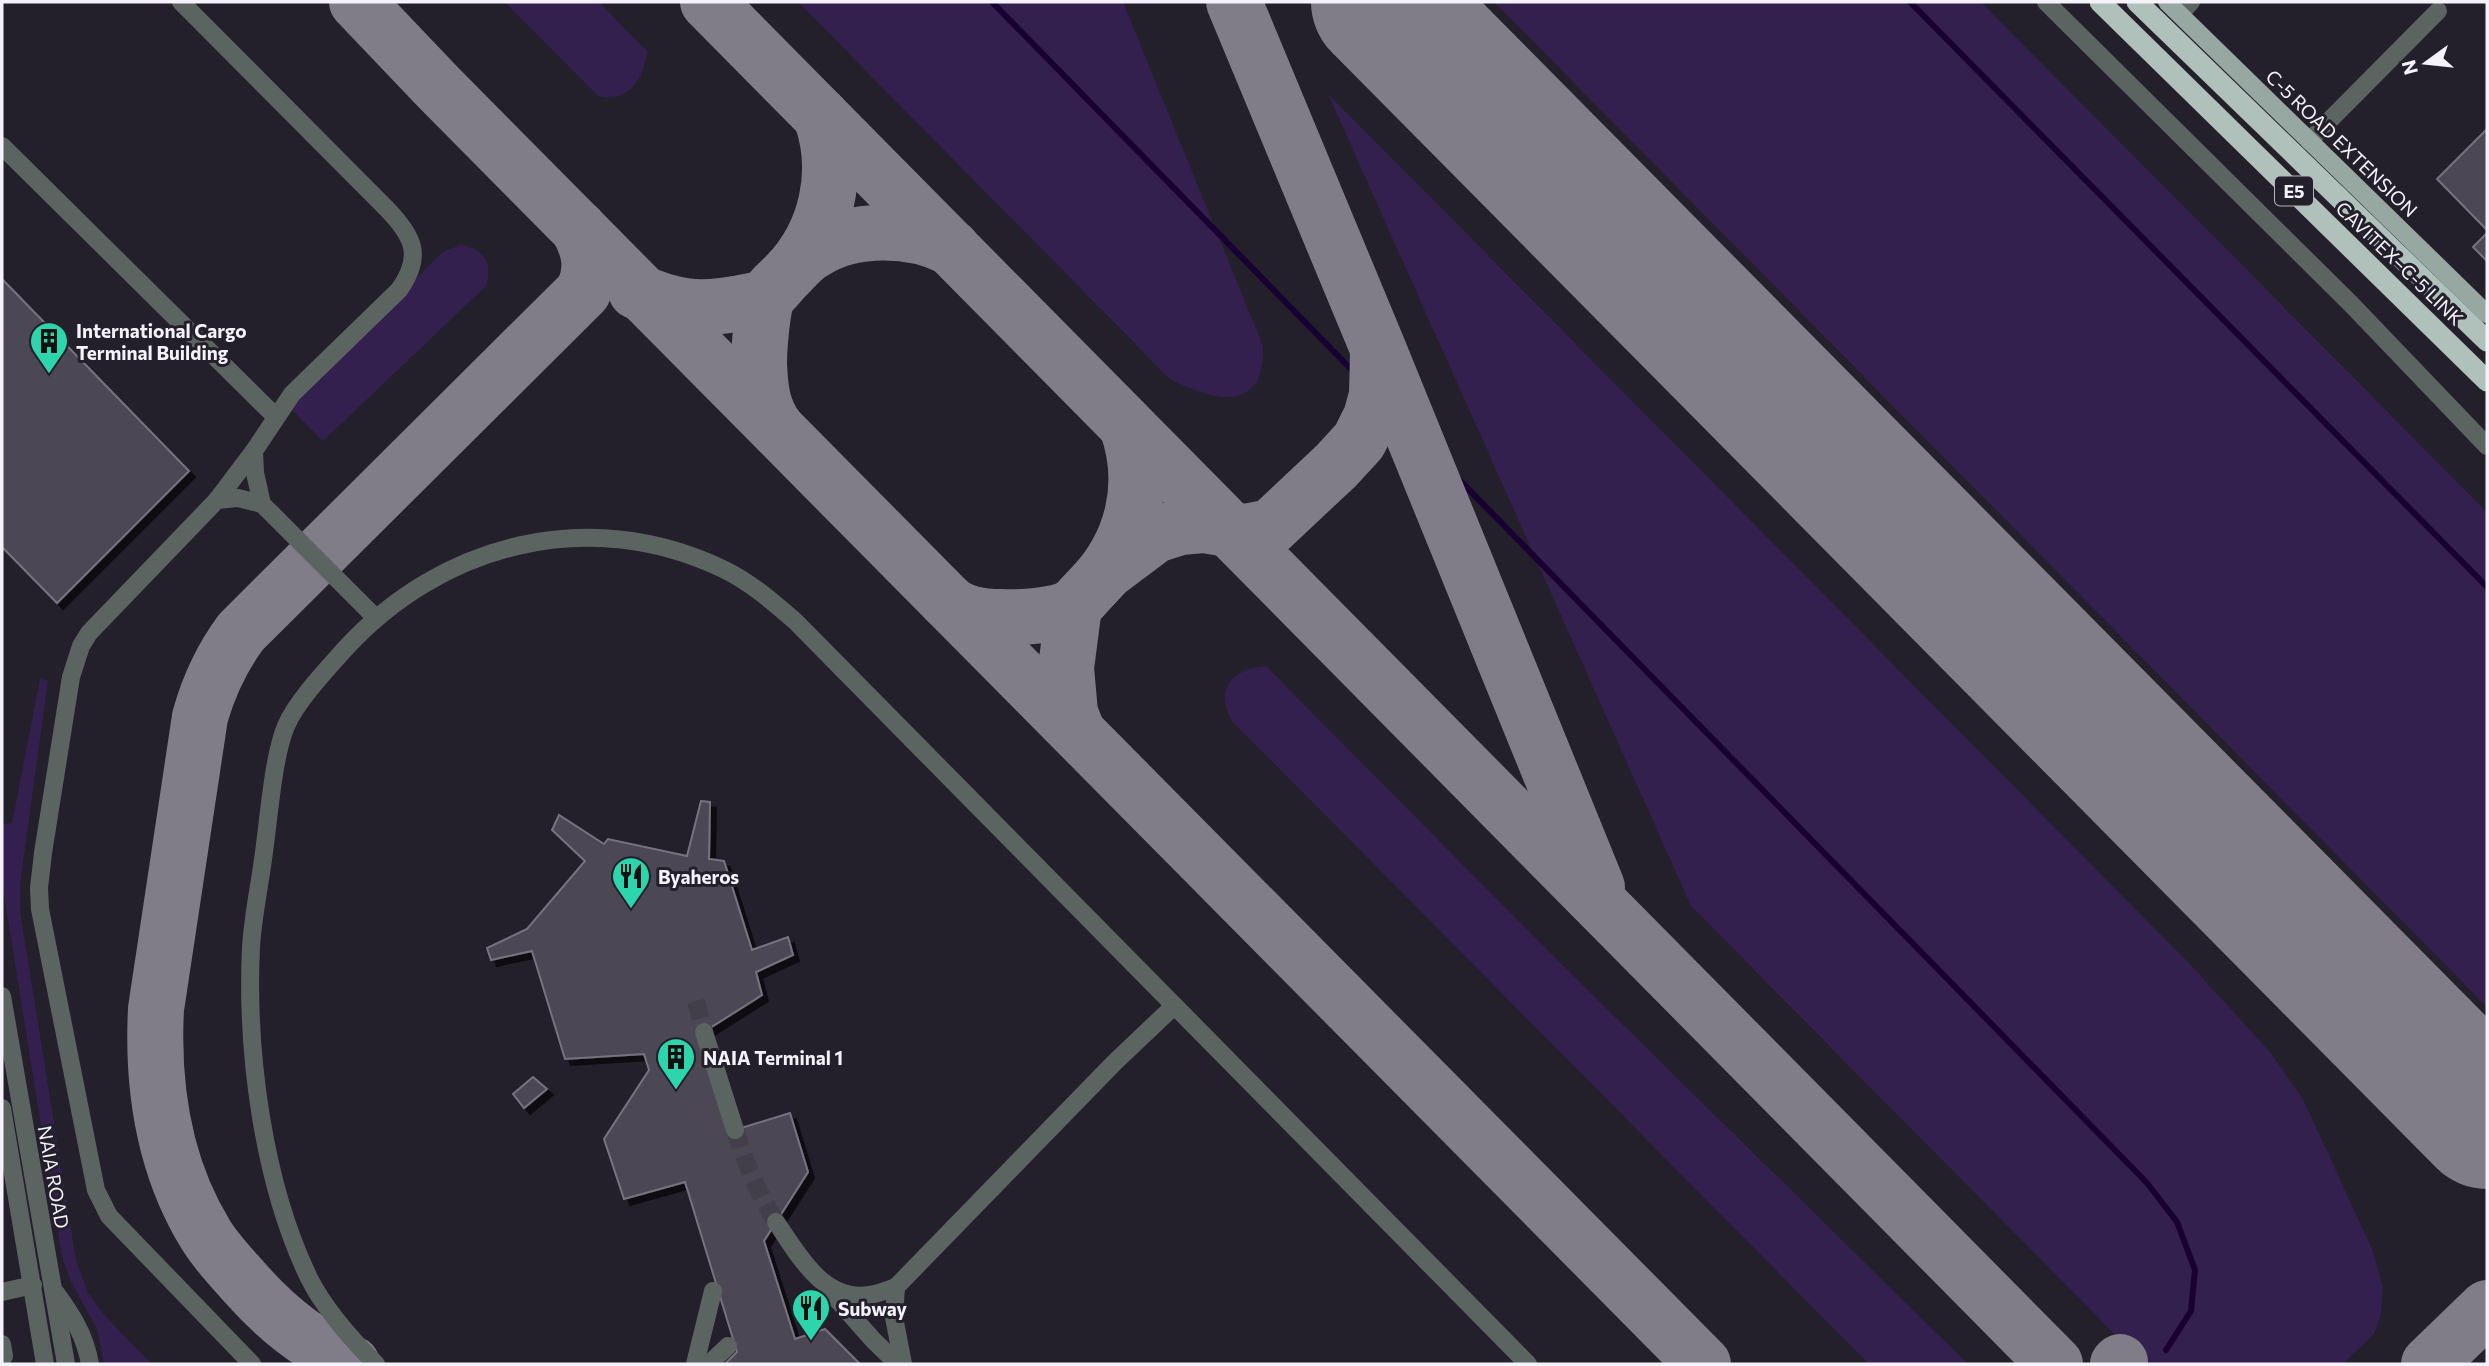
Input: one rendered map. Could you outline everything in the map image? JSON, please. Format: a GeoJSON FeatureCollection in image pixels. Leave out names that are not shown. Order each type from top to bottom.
{"type":"FeatureCollection","features":[{"type":"Feature","properties":{"kind":"highway","name":"CAVITEX–C-5 LINK"},"geometry":{"type":"LineString","coordinates":[[2100,2],[2487,381]]}},
{"type":"Feature","properties":{"kind":"highway","name":"CAVITEX–C-5 LINK"},"geometry":{"type":"LineString","coordinates":[[2137,2],[2487,341]]}},
{"type":"Feature","properties":{"kind":"main road","name":"C-5 ROAD EXTENSION"},"geometry":{"type":"LineString","coordinates":[[2180,6],[2309,141],[2487,314]]}},
{"type":"Feature","properties":{"kind":"street"},"geometry":{"type":"LineString","coordinates":[[181,2],[405,228],[412,242],[409,275],[398,290],[292,394],[217,500],[89,633],[81,646],[71,677],[43,853],[40,899],[47,953],[87,1152],[101,1204],[109,1216],[252,1364]]}},
{"type":"Feature","properties":{"kind":"street"},"geometry":{"type":"LineString","coordinates":[[2046,2],[2351,304],[2487,446]]}},
{"type":"Feature","properties":{"kind":"street"},"geometry":{"type":"LineString","coordinates":[[2309,141],[2438,11]]}},
{"type":"Feature","properties":{"kind":"street"},"geometry":{"type":"LineString","coordinates":[[2,146],[276,417]]}},
{"type":"Feature","properties":{"kind":"street"},"geometry":{"type":"LineString","coordinates":[[254,451],[254,473],[262,504],[376,618]]}},
{"type":"Feature","properties":{"kind":"street"},"geometry":{"type":"LineString","coordinates":[[217,500],[238,498],[262,504]]}},
{"type":"Feature","properties":{"kind":"street"},"geometry":{"type":"LineString","coordinates":[[376,1364],[347,1332],[310,1280],[288,1224],[252,1061],[249,1014],[254,916],[285,728],[293,712],[329,667],[376,618],[446,570],[493,552],[541,541],[580,537],[636,542],[692,556],[723,569],[758,589],[795,621],[1528,1364]]}},
{"type":"Feature","properties":{"kind":"street","name":"NAIA ROAD"},"geometry":{"type":"LineString","coordinates":[[2,996],[66,1364]]}},
{"type":"Feature","properties":{"kind":"street"},"geometry":{"type":"LineString","coordinates":[[824,1285],[856,1295],[869,1295],[896,1287],[1115,1062],[1174,1006]]}},
{"type":"Feature","properties":{"kind":"street"},"geometry":{"type":"LineString","coordinates":[[704,1032],[735,1130]]}},
{"type":"Feature","properties":{"kind":"street","name":"NAIA ROAD"},"geometry":{"type":"LineString","coordinates":[[2,1108],[45,1364]]}},
{"type":"Feature","properties":{"kind":"street"},"geometry":{"type":"LineString","coordinates":[[776,1222],[824,1285],[874,1341],[901,1364]]}},
{"type":"Feature","properties":{"kind":"street"},"geometry":{"type":"LineString","coordinates":[[2,1292],[33,1284]]}},
{"type":"Feature","properties":{"kind":"street"},"geometry":{"type":"LineString","coordinates":[[896,1287],[894,1317],[901,1364]]}},
{"type":"Feature","properties":{"kind":"street"},"geometry":{"type":"LineString","coordinates":[[52,1288],[80,1329],[90,1364]]}},
{"type":"Feature","properties":{"kind":"street"},"geometry":{"type":"LineString","coordinates":[[695,1364],[713,1291]]}},
{"type":"Feature","properties":{"kind":"street"},"geometry":{"type":"LineString","coordinates":[[709,1364],[728,1346]]}},
{"type":"Feature","properties":{"kind":"shaded area"},"geometry":{"type":"Polygon","coordinates":[[[505,2],[599,2],[647,51],[638,79],[633,87],[618,96],[598,96],[505,2]]]}},
{"type":"Feature","properties":{"kind":"shaded area"},"geometry":{"type":"Polygon","coordinates":[[[798,2],[1123,2],[1263,346],[1261,368],[1255,383],[1246,393],[1233,397],[1203,393],[1170,379],[798,2]]]}},
{"type":"Feature","properties":{"kind":"shaded area"},"geometry":{"type":"Polygon","coordinates":[[[1494,2],[1981,2],[2487,512],[2487,1007],[1494,2]]]}},
{"type":"Feature","properties":{"kind":"shaded area"},"geometry":{"type":"Polygon","coordinates":[[[1328,94],[2186,960],[2270,1052],[2303,1099],[2372,1249],[2383,1287],[2381,1314],[2374,1334],[2343,1364],[2144,1364],[1691,906],[1328,94]]]}},
{"type":"Feature","properties":{"kind":"shaded area"},"geometry":{"type":"Polygon","coordinates":[[[460,245],[475,249],[485,258],[489,271],[485,287],[323,441],[287,405],[443,252],[460,245]]]}},
{"type":"Feature","properties":{"kind":"shaded area"},"geometry":{"type":"Polygon","coordinates":[[[1266,666],[1553,956],[1968,1364],[1869,1364],[1233,722],[1225,700],[1229,683],[1244,671],[1266,666]]]}},
{"type":"Feature","properties":{"kind":"shaded area"},"geometry":{"type":"Polygon","coordinates":[[[40,679],[48,680],[20,885],[20,911],[76,1260],[88,1293],[105,1316],[152,1364],[104,1364],[97,1329],[71,1282],[62,1257],[2,882],[2,824],[12,823],[40,679]]]}},
{"type":"Feature","properties":{"kind":"building"},"geometry":{"type":"Polygon","coordinates":[[[2487,129],[2487,230],[2437,179],[2487,129]]]}},
{"type":"Feature","properties":{"kind":"building"},"geometry":{"type":"Polygon","coordinates":[[[2487,233],[2487,261],[2473,247],[2487,233]]]}},
{"type":"Feature","properties":{"kind":"building","name":"International Cargo Terminal Building"},"geometry":{"type":"Polygon","coordinates":[[[2,279],[189,471],[57,603],[2,547],[2,279]]]}},
{"type":"Feature","properties":{"kind":"building","name":"NAIA Terminal 1"},"geometry":{"type":"Polygon","coordinates":[[[701,801],[710,802],[709,859],[724,861],[752,950],[788,937],[793,955],[756,972],[762,995],[699,1035],[728,1132],[790,1113],[808,1172],[764,1241],[795,1339],[825,1329],[860,1364],[725,1364],[737,1352],[685,1182],[624,1199],[604,1139],[649,1070],[644,1054],[565,1059],[532,951],[491,960],[487,948],[527,929],[585,861],[552,830],[559,815],[604,844],[608,839],[687,856],[701,801]]]}},
{"type":"Feature","properties":{"kind":"building"},"geometry":{"type":"Polygon","coordinates":[[[533,1077],[547,1089],[524,1108],[513,1094],[533,1077]]]}},
{"type":"Feature","properties":{"kind":"waterway"},"geometry":{"type":"LineString","coordinates":[[992,2],[2147,1183],[2177,1222],[2195,1270],[2191,1311],[2166,1350]]}},
{"type":"Feature","properties":{"kind":"waterway"},"geometry":{"type":"LineString","coordinates":[[1910,2],[2487,587]]}},
{"type":"Feature","properties":{"kind":"taxiway"},"geometry":{"type":"LineString","coordinates":[[357,2],[438,87],[1703,1364]]}},
{"type":"Feature","properties":{"kind":"taxiway"},"geometry":{"type":"LineString","coordinates":[[708,2],[2055,1364]]}},
{"type":"Feature","properties":{"kind":"taxiway"},"geometry":{"type":"LineString","coordinates":[[1234,2],[1597,887]]}},
{"type":"Feature","properties":{"kind":"taxiway"},"geometry":{"type":"LineString","coordinates":[[636,291],[663,301],[699,307],[754,300],[772,292],[812,241],[826,201],[830,159],[821,116]]}},
{"type":"Feature","properties":{"kind":"taxiway"},"geometry":{"type":"LineString","coordinates":[[352,1364],[322,1349],[282,1320],[220,1254],[206,1235],[180,1182],[164,1126],[156,1068],[156,1009],[200,717],[216,673],[241,632],[583,292],[589,276],[589,260],[578,228]]}},
{"type":"Feature","properties":{"kind":"taxiway"},"geometry":{"type":"LineString","coordinates":[[777,429],[763,398],[759,364],[764,308],[774,287],[810,253],[847,237],[901,234],[936,241],[952,248]]}},
{"type":"Feature","properties":{"kind":"taxiway"},"geometry":{"type":"LineString","coordinates":[[1077,731],[1070,713],[1066,668],[1074,606],[1107,571],[1155,535],[1180,527],[1203,525],[1245,532],[1271,527],[1359,441],[1371,417],[1377,395],[1378,352]]}},
{"type":"Feature","properties":{"kind":"taxiway"},"geometry":{"type":"LineString","coordinates":[[946,600],[965,612],[994,617],[1039,616],[1068,609],[1077,603],[1105,572],[1117,553],[1132,513],[1136,470],[1127,426]]}},
{"type":"Feature","properties":{"kind":"taxiway"},"geometry":{"type":"LineString","coordinates":[[2470,1100],[2487,1124]]}},
{"type":"Feature","properties":{"kind":"taxiway"},"geometry":{"type":"LineString","coordinates":[[2429,1364],[2487,1308]]}},
{"type":"Feature","properties":{"kind":"runway"},"geometry":{"type":"LineString","coordinates":[[1382,2],[2487,1118]]}},
{"type":"Feature","properties":{"kind":"tunnel"},"geometry":{"type":"LineString","coordinates":[[696,1001],[704,1032]]}},
{"type":"Feature","properties":{"kind":"tunnel"},"geometry":{"type":"LineString","coordinates":[[735,1130],[752,1177],[776,1222]]}},
{"type":"Feature","properties":{"kind":"place","name":"International Cargo Terminal Building"},"geometry":{"type":"Point","coordinates":[49,375]}},
{"type":"Feature","properties":{"kind":"place","name":"Byaheros"},"geometry":{"type":"Point","coordinates":[631,910]}},
{"type":"Feature","properties":{"kind":"place","name":"NAIA Terminal 1"},"geometry":{"type":"Point","coordinates":[676,1091]}},
{"type":"Feature","properties":{"kind":"place","name":"Subway"},"geometry":{"type":"Point","coordinates":[811,1342]}}]}
